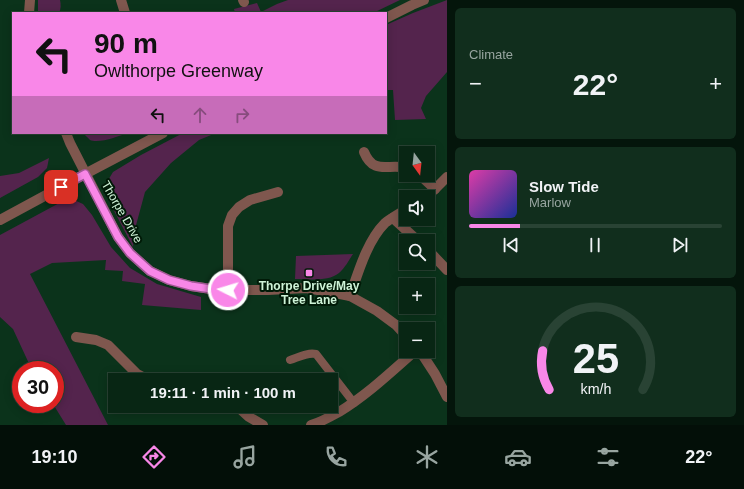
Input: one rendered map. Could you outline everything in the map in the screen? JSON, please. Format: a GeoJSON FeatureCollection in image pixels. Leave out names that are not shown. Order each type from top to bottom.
{"type":"FeatureCollection","features":[{"type":"Feature","properties":{"kind":"street"},"geometry":{"type":"LineString","coordinates":[[30,0],[30,12]]}},
{"type":"Feature","properties":{"kind":"street"},"geometry":{"type":"LineString","coordinates":[[121,0],[125,12]]}},
{"type":"Feature","properties":{"kind":"street"},"geometry":{"type":"LineString","coordinates":[[387,18],[424,0]]}},
{"type":"Feature","properties":{"kind":"street","name":"Thorpe Drive"},"geometry":{"type":"LineString","coordinates":[[66,134],[85,174],[118,237],[130,253],[150,271],[169,280],[191,286],[211,289],[306,288],[350,296],[377,311],[399,328]]}},
{"type":"Feature","properties":{"kind":"street"},"geometry":{"type":"LineString","coordinates":[[0,220],[161,134]]}},
{"type":"Feature","properties":{"kind":"street"},"geometry":{"type":"LineString","coordinates":[[364,152],[366,158],[378,167],[399,167]]}},
{"type":"Feature","properties":{"kind":"street"},"geometry":{"type":"LineString","coordinates":[[428,182],[436,189],[447,177]]}},
{"type":"Feature","properties":{"kind":"street"},"geometry":{"type":"LineString","coordinates":[[228,290],[228,226],[232,215],[239,207],[250,200],[278,192]]}},
{"type":"Feature","properties":{"kind":"street"},"geometry":{"type":"LineString","coordinates":[[350,296],[362,262],[374,236],[385,223],[399,214]]}},
{"type":"Feature","properties":{"kind":"street"},"geometry":{"type":"LineString","coordinates":[[393,218],[410,234]]}},
{"type":"Feature","properties":{"kind":"street"},"geometry":{"type":"LineString","coordinates":[[435,257],[447,270]]}},
{"type":"Feature","properties":{"kind":"street"},"geometry":{"type":"LineString","coordinates":[[76,337],[96,340],[108,345],[136,373]]}},
{"type":"Feature","properties":{"kind":"street"},"geometry":{"type":"LineString","coordinates":[[311,425],[322,424],[354,403],[407,358]]}},
{"type":"Feature","properties":{"kind":"street"},"geometry":{"type":"LineString","coordinates":[[425,358],[447,397]]}},
{"type":"Feature","properties":{"kind":"street"},"geometry":{"type":"LineString","coordinates":[[246,421],[263,425]]}},
{"type":"Feature","properties":{"kind":"lane"},"geometry":{"type":"LineString","coordinates":[[290,360],[301,355],[312,353],[316,354],[354,403]]}},
{"type":"Feature","properties":{"kind":"shaded area"},"geometry":{"type":"Polygon","coordinates":[[[38,0],[60,0],[61,7],[59,12],[38,12],[38,0]]]}},
{"type":"Feature","properties":{"kind":"shaded area"},"geometry":{"type":"Polygon","coordinates":[[[288,0],[400,0],[375,12],[261,12],[288,0]]]}},
{"type":"Feature","properties":{"kind":"shaded area"},"geometry":{"type":"Polygon","coordinates":[[[447,0],[447,72],[426,96],[421,108],[426,119],[395,120],[393,90],[387,90],[387,25],[447,0]]]}},
{"type":"Feature","properties":{"kind":"shaded area"},"geometry":{"type":"Polygon","coordinates":[[[257,3],[261,12],[235,12],[234,9],[257,3]]]}},
{"type":"Feature","properties":{"kind":"shaded area"},"geometry":{"type":"Polygon","coordinates":[[[84,134],[125,134],[98,141],[90,140],[84,134]]]}},
{"type":"Feature","properties":{"kind":"shaded area"},"geometry":{"type":"Polygon","coordinates":[[[181,134],[214,134],[199,140],[171,163],[145,192],[135,229],[133,247],[111,205],[107,191],[107,182],[113,172],[181,134]]]}},
{"type":"Feature","properties":{"kind":"shaded area"},"geometry":{"type":"Polygon","coordinates":[[[49,158],[47,168],[38,177],[0,198],[0,176],[19,173],[49,158]]]}},
{"type":"Feature","properties":{"kind":"shaded area"},"geometry":{"type":"Polygon","coordinates":[[[72,199],[83,204],[92,215],[111,247],[130,268],[157,284],[201,297],[201,310],[142,305],[145,284],[122,281],[123,271],[105,270],[106,260],[52,263],[30,274],[108,425],[66,425],[59,413],[64,413],[64,361],[28,361],[13,329],[0,317],[0,235],[63,201],[72,199]]]}},
{"type":"Feature","properties":{"kind":"shaded area"},"geometry":{"type":"Polygon","coordinates":[[[353,254],[343,269],[334,276],[324,279],[295,279],[296,256],[353,254]]]}},
{"type":"Feature","properties":{"kind":"place","name":"Thorpe Drive/May Tree Lane"},"geometry":{"type":"Point","coordinates":[309,273]}},
{"type":"Feature","properties":{"kind":"route"},"geometry":{"type":"LineString","coordinates":[[61,187],[85,174],[118,237],[130,253],[150,271],[169,280],[191,286],[228,290]]}}]}
